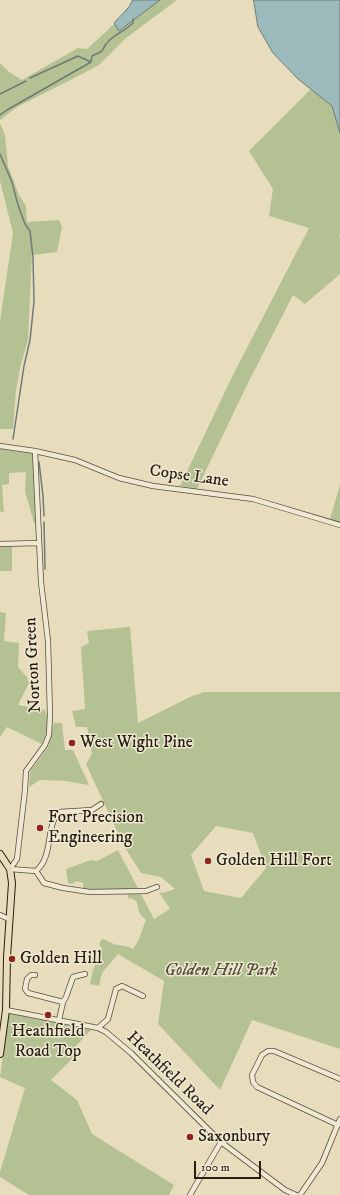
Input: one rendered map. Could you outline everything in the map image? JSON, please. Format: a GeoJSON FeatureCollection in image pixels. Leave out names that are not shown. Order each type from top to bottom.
{"type":"FeatureCollection","features":[{"type":"Feature","properties":{"kind":"main road"},"geometry":{"type":"LineString","coordinates":[[0,854],[10,868],[12,884],[3,989],[6,1010],[0,1054]]}},
{"type":"Feature","properties":{"kind":"street","name":"Copse Lane"},"geometry":{"type":"LineString","coordinates":[[0,446],[35,451],[75,460],[126,479],[160,487],[253,499],[340,525]]}},
{"type":"Feature","properties":{"kind":"street","name":"Norton Green"},"geometry":{"type":"LineString","coordinates":[[10,868],[17,859],[26,770],[45,745],[49,735],[50,715],[48,641],[40,582],[35,451]]}},
{"type":"Feature","properties":{"kind":"street"},"geometry":{"type":"LineString","coordinates":[[0,544],[39,543]]}},
{"type":"Feature","properties":{"kind":"street"},"geometry":{"type":"LineString","coordinates":[[10,868],[36,871],[41,867],[45,859],[54,818],[59,812],[92,810],[101,804]]}},
{"type":"Feature","properties":{"kind":"street"},"geometry":{"type":"LineString","coordinates":[[36,871],[44,883],[63,888],[90,892],[146,891],[157,887]]}},
{"type":"Feature","properties":{"kind":"street"},"geometry":{"type":"LineString","coordinates":[[0,915],[9,919]]}},
{"type":"Feature","properties":{"kind":"street"},"geometry":{"type":"LineString","coordinates":[[60,1020],[63,1002],[66,997],[71,975],[85,974]]}},
{"type":"Feature","properties":{"kind":"street"},"geometry":{"type":"LineString","coordinates":[[35,975],[31,975],[28,979],[25,989],[28,993],[63,1002]]}},
{"type":"Feature","properties":{"kind":"street"},"geometry":{"type":"LineString","coordinates":[[98,1028],[108,1019],[116,989],[122,986],[143,996]]}},
{"type":"Feature","properties":{"kind":"street","name":"Heathfield Road"},"geometry":{"type":"LineString","coordinates":[[6,1010],[98,1028],[106,1032],[131,1053],[221,1142],[285,1190],[296,1195]]}},
{"type":"Feature","properties":{"kind":"street"},"geometry":{"type":"LineString","coordinates":[[338,1125],[257,1087],[253,1082],[252,1075],[262,1055],[268,1051],[274,1051],[340,1079]]}},
{"type":"Feature","properties":{"kind":"street"},"geometry":{"type":"LineString","coordinates":[[300,1195],[322,1163],[340,1119]]}},
{"type":"Feature","properties":{"kind":"street"},"geometry":{"type":"LineString","coordinates":[[190,1195],[221,1142]]}},
{"type":"Feature","properties":{"kind":"green space"},"geometry":{"type":"Polygon","coordinates":[[[133,0],[177,0],[126,38],[99,65],[17,107],[0,120],[0,63],[9,72],[22,80],[78,48],[87,49],[118,20],[133,0]]]}},
{"type":"Feature","properties":{"kind":"green space"},"geometry":{"type":"Polygon","coordinates":[[[320,89],[340,93],[340,274],[305,304],[293,295],[247,385],[197,489],[180,486],[232,377],[309,228],[269,216],[273,189],[249,151],[310,90],[320,89]]]}},
{"type":"Feature","properties":{"kind":"green space"},"geometry":{"type":"Polygon","coordinates":[[[0,123],[5,135],[8,166],[19,195],[26,206],[27,222],[59,220],[62,227],[57,252],[32,255],[28,340],[21,364],[16,390],[13,429],[0,429],[0,321],[13,233],[0,181],[0,123]]]}},
{"type":"Feature","properties":{"kind":"green space"},"geometry":{"type":"Polygon","coordinates":[[[0,449],[35,454],[38,523],[34,523],[25,491],[26,472],[9,473],[9,484],[2,485],[4,513],[0,511],[0,449]]]}},
{"type":"Feature","properties":{"kind":"green space"},"geometry":{"type":"Polygon","coordinates":[[[340,485],[340,522],[330,519],[340,485]]]}},
{"type":"Feature","properties":{"kind":"green space"},"geometry":{"type":"Polygon","coordinates":[[[12,544],[12,571],[0,571],[0,545],[12,544]]]}},
{"type":"Feature","properties":{"kind":"green space"},"geometry":{"type":"Polygon","coordinates":[[[0,612],[6,613],[4,641],[19,643],[18,667],[27,677],[29,683],[18,705],[45,710],[47,714],[47,727],[42,744],[7,727],[0,737],[0,612]]]}},
{"type":"Feature","properties":{"kind":"green space","name":"Golden Hill Park"},"geometry":{"type":"Polygon","coordinates":[[[130,627],[138,723],[190,697],[204,692],[340,692],[340,1049],[252,1020],[220,1090],[158,1024],[164,981],[118,954],[102,973],[99,986],[90,984],[93,970],[102,949],[99,944],[102,939],[133,949],[139,939],[146,920],[139,912],[137,902],[128,898],[127,889],[83,889],[83,883],[76,881],[72,884],[68,883],[66,869],[91,860],[97,861],[118,850],[154,919],[170,909],[159,892],[163,893],[175,889],[161,877],[141,873],[124,846],[86,764],[92,754],[87,727],[76,727],[72,711],[85,709],[81,647],[89,643],[87,631],[130,627]],[[216,826],[191,855],[204,891],[241,898],[266,868],[253,833],[216,826]]]}},
{"type":"Feature","properties":{"kind":"green space"},"geometry":{"type":"Polygon","coordinates":[[[54,723],[62,723],[65,750],[73,750],[89,785],[65,781],[40,780],[29,787],[30,772],[48,747],[54,723]]]}},
{"type":"Feature","properties":{"kind":"green space"},"geometry":{"type":"Polygon","coordinates":[[[6,1010],[22,1016],[91,1030],[74,1048],[78,1053],[51,1080],[77,1100],[92,1134],[174,1185],[169,1195],[29,1195],[0,1177],[0,1172],[25,1088],[0,1077],[7,1027],[6,1010]]]}},
{"type":"Feature","properties":{"kind":"water"},"geometry":{"type":"Polygon","coordinates":[[[133,0],[160,0],[119,31],[114,23],[129,7],[133,0]]]}},
{"type":"Feature","properties":{"kind":"water"},"geometry":{"type":"Polygon","coordinates":[[[254,0],[340,0],[340,133],[332,106],[298,79],[273,53],[258,27],[254,0]]]}},
{"type":"Feature","properties":{"kind":"waterway"},"geometry":{"type":"LineString","coordinates":[[91,62],[92,56],[102,51],[112,38],[133,23],[133,19]]}},
{"type":"Feature","properties":{"kind":"waterway"},"geometry":{"type":"LineString","coordinates":[[30,78],[78,56],[91,62]]}},
{"type":"Feature","properties":{"kind":"waterway"},"geometry":{"type":"LineString","coordinates":[[0,115],[91,62]]}},
{"type":"Feature","properties":{"kind":"waterway"},"geometry":{"type":"LineString","coordinates":[[0,94],[26,81]]}},
{"type":"Feature","properties":{"kind":"waterway"},"geometry":{"type":"LineString","coordinates":[[0,154],[12,182],[25,224],[30,231],[33,257],[34,302],[30,340],[24,366],[13,439]]}},
{"type":"Feature","properties":{"kind":"waterway"},"geometry":{"type":"LineString","coordinates":[[39,462],[44,516]]}},
{"type":"Feature","properties":{"kind":"waterway"},"geometry":{"type":"LineString","coordinates":[[44,522],[45,569]]}},
{"type":"Feature","properties":{"kind":"place","name":"West Wight Pine"},"geometry":{"type":"Point","coordinates":[72,743]}},
{"type":"Feature","properties":{"kind":"place","name":"Fort Precision Engineering"},"geometry":{"type":"Point","coordinates":[40,828]}},
{"type":"Feature","properties":{"kind":"place","name":"Golden Hill Fort"},"geometry":{"type":"Point","coordinates":[208,861]}},
{"type":"Feature","properties":{"kind":"place","name":"Golden Hill"},"geometry":{"type":"Point","coordinates":[12,959]}},
{"type":"Feature","properties":{"kind":"place","name":"Heathfield Road Top"},"geometry":{"type":"Point","coordinates":[48,1015]}},
{"type":"Feature","properties":{"kind":"place","name":"Saxonbury"},"geometry":{"type":"Point","coordinates":[190,1137]}}]}
